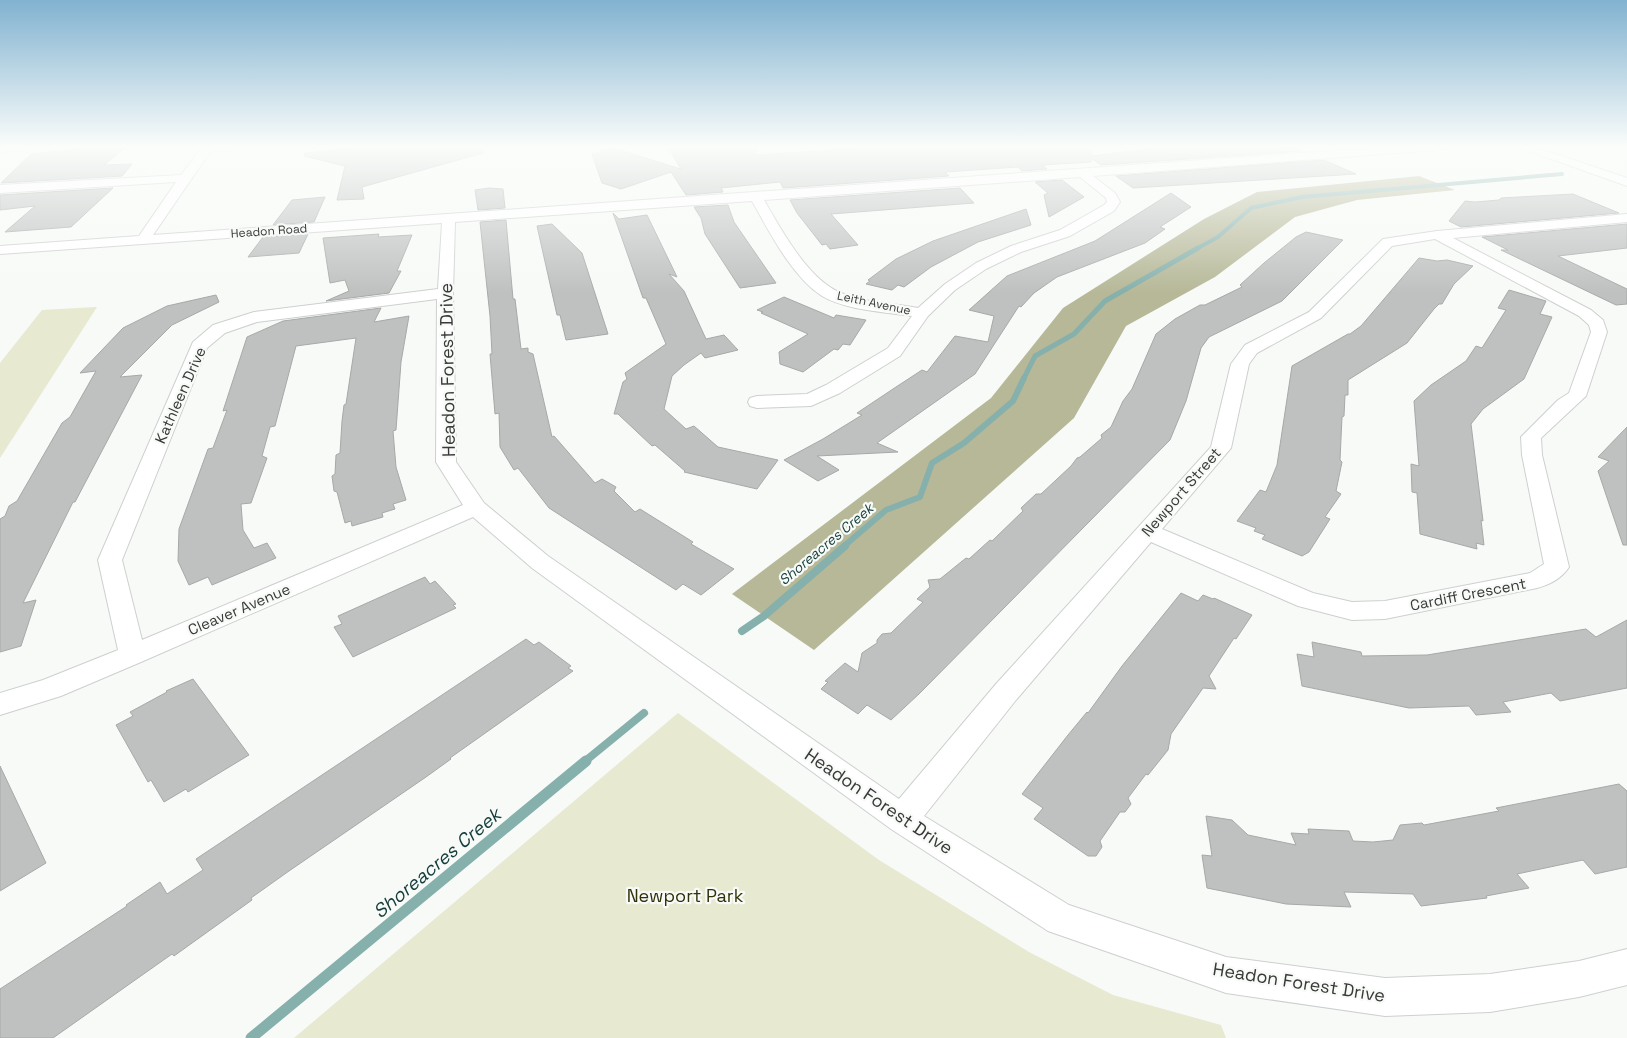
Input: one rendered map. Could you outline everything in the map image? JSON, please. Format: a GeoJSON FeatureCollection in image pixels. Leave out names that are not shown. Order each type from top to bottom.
{"type":"FeatureCollection","features":[{"type":"Feature","properties":{"kind":"street"},"geometry":{"type":"LineString","coordinates":[[144,240],[173,195]]}},
{"type":"Feature","properties":{"kind":"street","name":"Headon Road"},"geometry":{"type":"LineString","coordinates":[[0,250],[778,195]]}},
{"type":"Feature","properties":{"kind":"street"},"geometry":{"type":"LineString","coordinates":[[757,402],[811,400],[833,389],[894,352],[922,313],[950,287],[981,266],[1016,250],[1065,233],[1109,208],[1114,202],[1110,195]]}},
{"type":"Feature","properties":{"kind":"street","name":"Leith Avenue"},"geometry":{"type":"LineString","coordinates":[[756,197],[777,232],[814,281],[829,293],[852,300],[922,313]]}},
{"type":"Feature","properties":{"kind":"street","name":"Newport Street"},"geometry":{"type":"LineString","coordinates":[[902,819],[1006,692],[1221,448],[1240,364],[1251,349],[1315,316],[1388,242],[1437,235],[1627,218]]}},
{"type":"Feature","properties":{"kind":"street","name":"Headon Forest Drive"},"geometry":{"type":"LineString","coordinates":[[449,219],[445,293],[446,462],[476,508],[562,578],[902,819],[1060,919],[1226,975],[1385,997],[1490,993],[1579,979],[1627,967]]}},
{"type":"Feature","properties":{"kind":"street","name":"Cardiff Crescent"},"geometry":{"type":"LineString","coordinates":[[1147,531],[1307,600],[1352,611],[1386,610],[1537,580],[1557,567],[1532,455],[1531,437],[1577,396],[1599,332],[1597,324],[1585,313],[1437,235]]}},
{"type":"Feature","properties":{"kind":"street","name":"Kathleen Drive"},"geometry":{"type":"LineString","coordinates":[[132,655],[110,560],[199,346],[219,329],[254,316],[445,293]]}},
{"type":"Feature","properties":{"kind":"street","name":"Cleaver Avenue"},"geometry":{"type":"LineString","coordinates":[[0,704],[51,688],[132,655],[476,508]]}},
{"type":"Feature","properties":{"kind":"green space"},"geometry":{"type":"Polygon","coordinates":[[[1250,195],[1402,195],[1357,200],[1295,217],[1215,277],[1126,326],[1074,418],[814,650],[732,594],[991,398],[1063,308],[1204,219],[1250,195]]]}},
{"type":"Feature","properties":{"kind":"green space"},"geometry":{"type":"Polygon","coordinates":[[[97,307],[0,458],[0,363],[42,310],[97,307]]]}},
{"type":"Feature","properties":{"kind":"green space","name":"Newport Park"},"geometry":{"type":"Polygon","coordinates":[[[678,713],[879,860],[1029,952],[1113,995],[1221,1025],[1226,1038],[294,1038],[678,713]]]}},
{"type":"Feature","properties":{"kind":"building"},"geometry":{"type":"Polygon","coordinates":[[[0,195],[105,195],[71,227],[5,232],[35,206],[0,210],[0,195]]]}},
{"type":"Feature","properties":{"kind":"building"},"geometry":{"type":"Polygon","coordinates":[[[338,195],[363,195],[364,199],[337,200],[338,195]]]}},
{"type":"Feature","properties":{"kind":"building"},"geometry":{"type":"Polygon","coordinates":[[[476,195],[504,195],[505,208],[478,210],[476,195]]]}},
{"type":"Feature","properties":{"kind":"building"},"geometry":{"type":"Polygon","coordinates":[[[855,195],[967,195],[974,203],[831,214],[858,245],[830,249],[826,244],[822,245],[797,213],[790,200],[855,195]]]}},
{"type":"Feature","properties":{"kind":"building"},"geometry":{"type":"Polygon","coordinates":[[[1044,195],[1084,197],[1049,217],[1044,195]]]}},
{"type":"Feature","properties":{"kind":"building"},"geometry":{"type":"Polygon","coordinates":[[[1167,195],[1174,195],[1191,207],[1160,227],[1165,229],[1145,243],[1057,277],[1034,293],[1021,307],[1019,306],[975,374],[877,443],[898,452],[817,456],[839,470],[818,481],[784,460],[862,415],[857,413],[922,370],[927,372],[955,336],[988,342],[994,316],[969,310],[1007,276],[1095,241],[1167,195]]]}},
{"type":"Feature","properties":{"kind":"building"},"geometry":{"type":"Polygon","coordinates":[[[1576,195],[1619,213],[1461,227],[1449,221],[1465,201],[1499,200],[1501,198],[1576,195]]]}},
{"type":"Feature","properties":{"kind":"building"},"geometry":{"type":"Polygon","coordinates":[[[325,197],[314,222],[273,225],[292,200],[325,197]]]}},
{"type":"Feature","properties":{"kind":"building"},"geometry":{"type":"Polygon","coordinates":[[[728,205],[734,222],[776,283],[740,288],[705,234],[701,218],[694,207],[728,205]]]}},
{"type":"Feature","properties":{"kind":"building"},"geometry":{"type":"Polygon","coordinates":[[[1026,209],[1031,225],[978,242],[931,267],[904,287],[898,285],[892,290],[866,284],[870,281],[868,280],[896,259],[933,241],[1026,209]]]}},
{"type":"Feature","properties":{"kind":"building"},"geometry":{"type":"Polygon","coordinates":[[[613,213],[619,219],[647,215],[677,277],[669,274],[684,291],[706,339],[724,335],[738,350],[705,358],[701,353],[684,365],[672,376],[664,409],[686,429],[694,426],[718,447],[778,460],[757,489],[684,472],[655,445],[652,446],[618,414],[614,414],[623,382],[627,379],[625,373],[666,344],[646,298],[643,298],[613,213]]]}},
{"type":"Feature","properties":{"kind":"building"},"geometry":{"type":"Polygon","coordinates":[[[506,220],[513,299],[515,299],[521,349],[528,348],[528,352],[533,354],[552,437],[554,436],[595,483],[602,479],[616,487],[614,491],[635,512],[640,509],[693,542],[691,544],[734,569],[701,595],[683,584],[676,590],[549,508],[518,468],[514,470],[500,447],[499,413],[495,414],[490,354],[492,354],[490,316],[480,222],[506,220]]]}},
{"type":"Feature","properties":{"kind":"building"},"geometry":{"type":"Polygon","coordinates":[[[552,224],[582,253],[608,334],[566,340],[560,315],[557,315],[537,226],[552,224]]]}},
{"type":"Feature","properties":{"kind":"building"},"geometry":{"type":"Polygon","coordinates":[[[1627,224],[1627,248],[1558,256],[1627,289],[1627,304],[1616,305],[1501,250],[1508,250],[1482,237],[1627,224]]]}},
{"type":"Feature","properties":{"kind":"building"},"geometry":{"type":"Polygon","coordinates":[[[1306,232],[1343,240],[1282,301],[1209,337],[1201,348],[1186,401],[1170,440],[920,693],[891,720],[867,705],[858,714],[821,689],[828,682],[825,681],[845,663],[858,672],[862,653],[877,643],[882,634],[891,633],[923,602],[917,599],[930,587],[928,580],[940,579],[966,558],[969,559],[990,540],[992,541],[1023,511],[1021,508],[1036,494],[1041,494],[1077,458],[1102,438],[1101,435],[1111,427],[1123,401],[1132,389],[1156,334],[1175,319],[1200,305],[1205,305],[1242,287],[1240,285],[1264,263],[1296,237],[1306,232]]]}},
{"type":"Feature","properties":{"kind":"building"},"geometry":{"type":"Polygon","coordinates":[[[308,234],[299,253],[248,257],[263,237],[308,234]]]}},
{"type":"Feature","properties":{"kind":"building"},"geometry":{"type":"Polygon","coordinates":[[[379,234],[378,237],[412,235],[397,271],[401,271],[389,293],[326,301],[349,291],[345,280],[330,283],[323,238],[379,234]]]}},
{"type":"Feature","properties":{"kind":"building"},"geometry":{"type":"Polygon","coordinates":[[[1419,258],[1437,261],[1447,260],[1473,266],[1454,284],[1442,304],[1439,304],[1434,309],[1407,343],[1348,380],[1348,395],[1345,395],[1344,416],[1342,417],[1340,460],[1342,462],[1336,491],[1341,494],[1325,517],[1330,519],[1309,552],[1302,556],[1262,539],[1265,535],[1254,531],[1256,528],[1237,521],[1260,490],[1266,492],[1277,465],[1292,366],[1361,326],[1419,258]]]}},
{"type":"Feature","properties":{"kind":"building"},"geometry":{"type":"Polygon","coordinates":[[[1509,290],[1546,301],[1540,314],[1552,317],[1524,379],[1483,409],[1471,424],[1483,521],[1481,520],[1484,545],[1476,543],[1477,549],[1420,534],[1417,493],[1412,492],[1411,464],[1419,466],[1414,401],[1431,385],[1466,361],[1476,346],[1482,348],[1506,310],[1498,308],[1509,290]]]}},
{"type":"Feature","properties":{"kind":"building"},"geometry":{"type":"Polygon","coordinates":[[[216,295],[219,302],[172,325],[120,377],[142,375],[75,502],[73,502],[23,603],[36,600],[21,646],[0,652],[0,519],[5,516],[9,506],[17,501],[62,423],[70,417],[96,371],[80,373],[123,328],[167,306],[216,295]]]}},
{"type":"Feature","properties":{"kind":"building"},"geometry":{"type":"Polygon","coordinates":[[[784,297],[834,318],[836,315],[866,320],[850,345],[843,344],[838,350],[834,349],[803,372],[780,364],[779,352],[808,334],[757,310],[784,297]]]}},
{"type":"Feature","properties":{"kind":"building"},"geometry":{"type":"Polygon","coordinates":[[[381,308],[374,322],[409,316],[401,362],[396,430],[393,431],[396,467],[406,500],[393,504],[395,509],[382,513],[383,517],[352,526],[351,521],[345,523],[337,492],[334,491],[332,476],[335,474],[336,455],[340,453],[344,405],[346,404],[356,338],[296,346],[275,426],[270,427],[262,456],[267,458],[251,503],[241,504],[243,530],[254,548],[267,543],[276,558],[212,585],[208,577],[189,585],[178,561],[179,529],[208,449],[213,448],[227,410],[223,411],[247,337],[283,321],[381,308]]]}},
{"type":"Feature","properties":{"kind":"building"},"geometry":{"type":"Polygon","coordinates":[[[1627,427],[1627,545],[1623,545],[1598,471],[1609,461],[1598,457],[1627,427]]]}},
{"type":"Feature","properties":{"kind":"building"},"geometry":{"type":"Polygon","coordinates":[[[425,577],[430,584],[435,581],[456,604],[453,605],[456,608],[353,657],[334,627],[342,624],[338,616],[425,577]]]}},
{"type":"Feature","properties":{"kind":"building"},"geometry":{"type":"Polygon","coordinates":[[[1181,593],[1198,601],[1203,595],[1214,598],[1252,615],[1209,676],[1216,689],[1203,688],[1171,734],[1168,750],[1148,775],[1146,774],[1128,798],[1131,804],[1125,812],[1120,812],[1100,841],[1102,847],[1096,856],[1088,856],[1034,819],[1043,808],[1022,794],[1068,735],[1088,713],[1122,666],[1181,593]]]}},
{"type":"Feature","properties":{"kind":"building"},"geometry":{"type":"Polygon","coordinates":[[[1627,620],[1627,688],[1560,701],[1551,693],[1503,702],[1511,712],[1476,715],[1469,706],[1409,708],[1302,686],[1297,654],[1314,657],[1312,642],[1361,652],[1362,656],[1427,655],[1586,629],[1596,637],[1627,620]]]}},
{"type":"Feature","properties":{"kind":"building"},"geometry":{"type":"Polygon","coordinates":[[[526,639],[534,645],[539,642],[571,666],[568,668],[573,671],[426,777],[251,898],[252,900],[174,956],[172,954],[53,1038],[0,1038],[0,989],[127,906],[160,882],[167,894],[203,870],[196,859],[526,639]]]}},
{"type":"Feature","properties":{"kind":"building"},"geometry":{"type":"Polygon","coordinates":[[[193,679],[249,755],[188,792],[186,789],[164,802],[151,780],[148,782],[116,725],[133,716],[130,712],[166,691],[193,679]]]}},
{"type":"Feature","properties":{"kind":"building"},"geometry":{"type":"Polygon","coordinates":[[[0,766],[46,863],[0,891],[0,766]]]}},
{"type":"Feature","properties":{"kind":"building"},"geometry":{"type":"Polygon","coordinates":[[[1619,784],[1627,791],[1627,867],[1595,874],[1583,860],[1517,874],[1529,888],[1486,896],[1487,898],[1421,906],[1413,894],[1344,892],[1351,907],[1286,904],[1207,888],[1202,855],[1212,856],[1206,816],[1232,820],[1248,835],[1296,845],[1291,833],[1309,834],[1308,829],[1349,831],[1353,841],[1373,842],[1393,840],[1400,825],[1422,823],[1424,825],[1499,811],[1496,808],[1619,784]]]}},
{"type":"Feature","properties":{"kind":"waterway","name":"Shoreacres Creek"},"geometry":{"type":"LineString","coordinates":[[1196,249],[1218,237],[1251,208],[1302,197],[1320,195]]}},
{"type":"Feature","properties":{"kind":"waterway","name":"Shoreacres Creek"},"geometry":{"type":"LineString","coordinates":[[1024,378],[1035,356],[1074,334],[1105,301],[1198,248]]}},
{"type":"Feature","properties":{"kind":"waterway","name":"Shoreacres Creek"},"geometry":{"type":"LineString","coordinates":[[843,547],[886,510],[920,497],[932,463],[964,443],[1013,401],[1024,378]]}},
{"type":"Feature","properties":{"kind":"waterway","name":"Shoreacres Creek"},"geometry":{"type":"LineString","coordinates":[[742,631],[764,616],[845,546]]}},
{"type":"Feature","properties":{"kind":"waterway","name":"Shoreacres Creek"},"geometry":{"type":"LineString","coordinates":[[584,762],[644,713]]}},
{"type":"Feature","properties":{"kind":"waterway","name":"Shoreacres Creek"},"geometry":{"type":"LineString","coordinates":[[251,1038],[586,761]]}}]}
